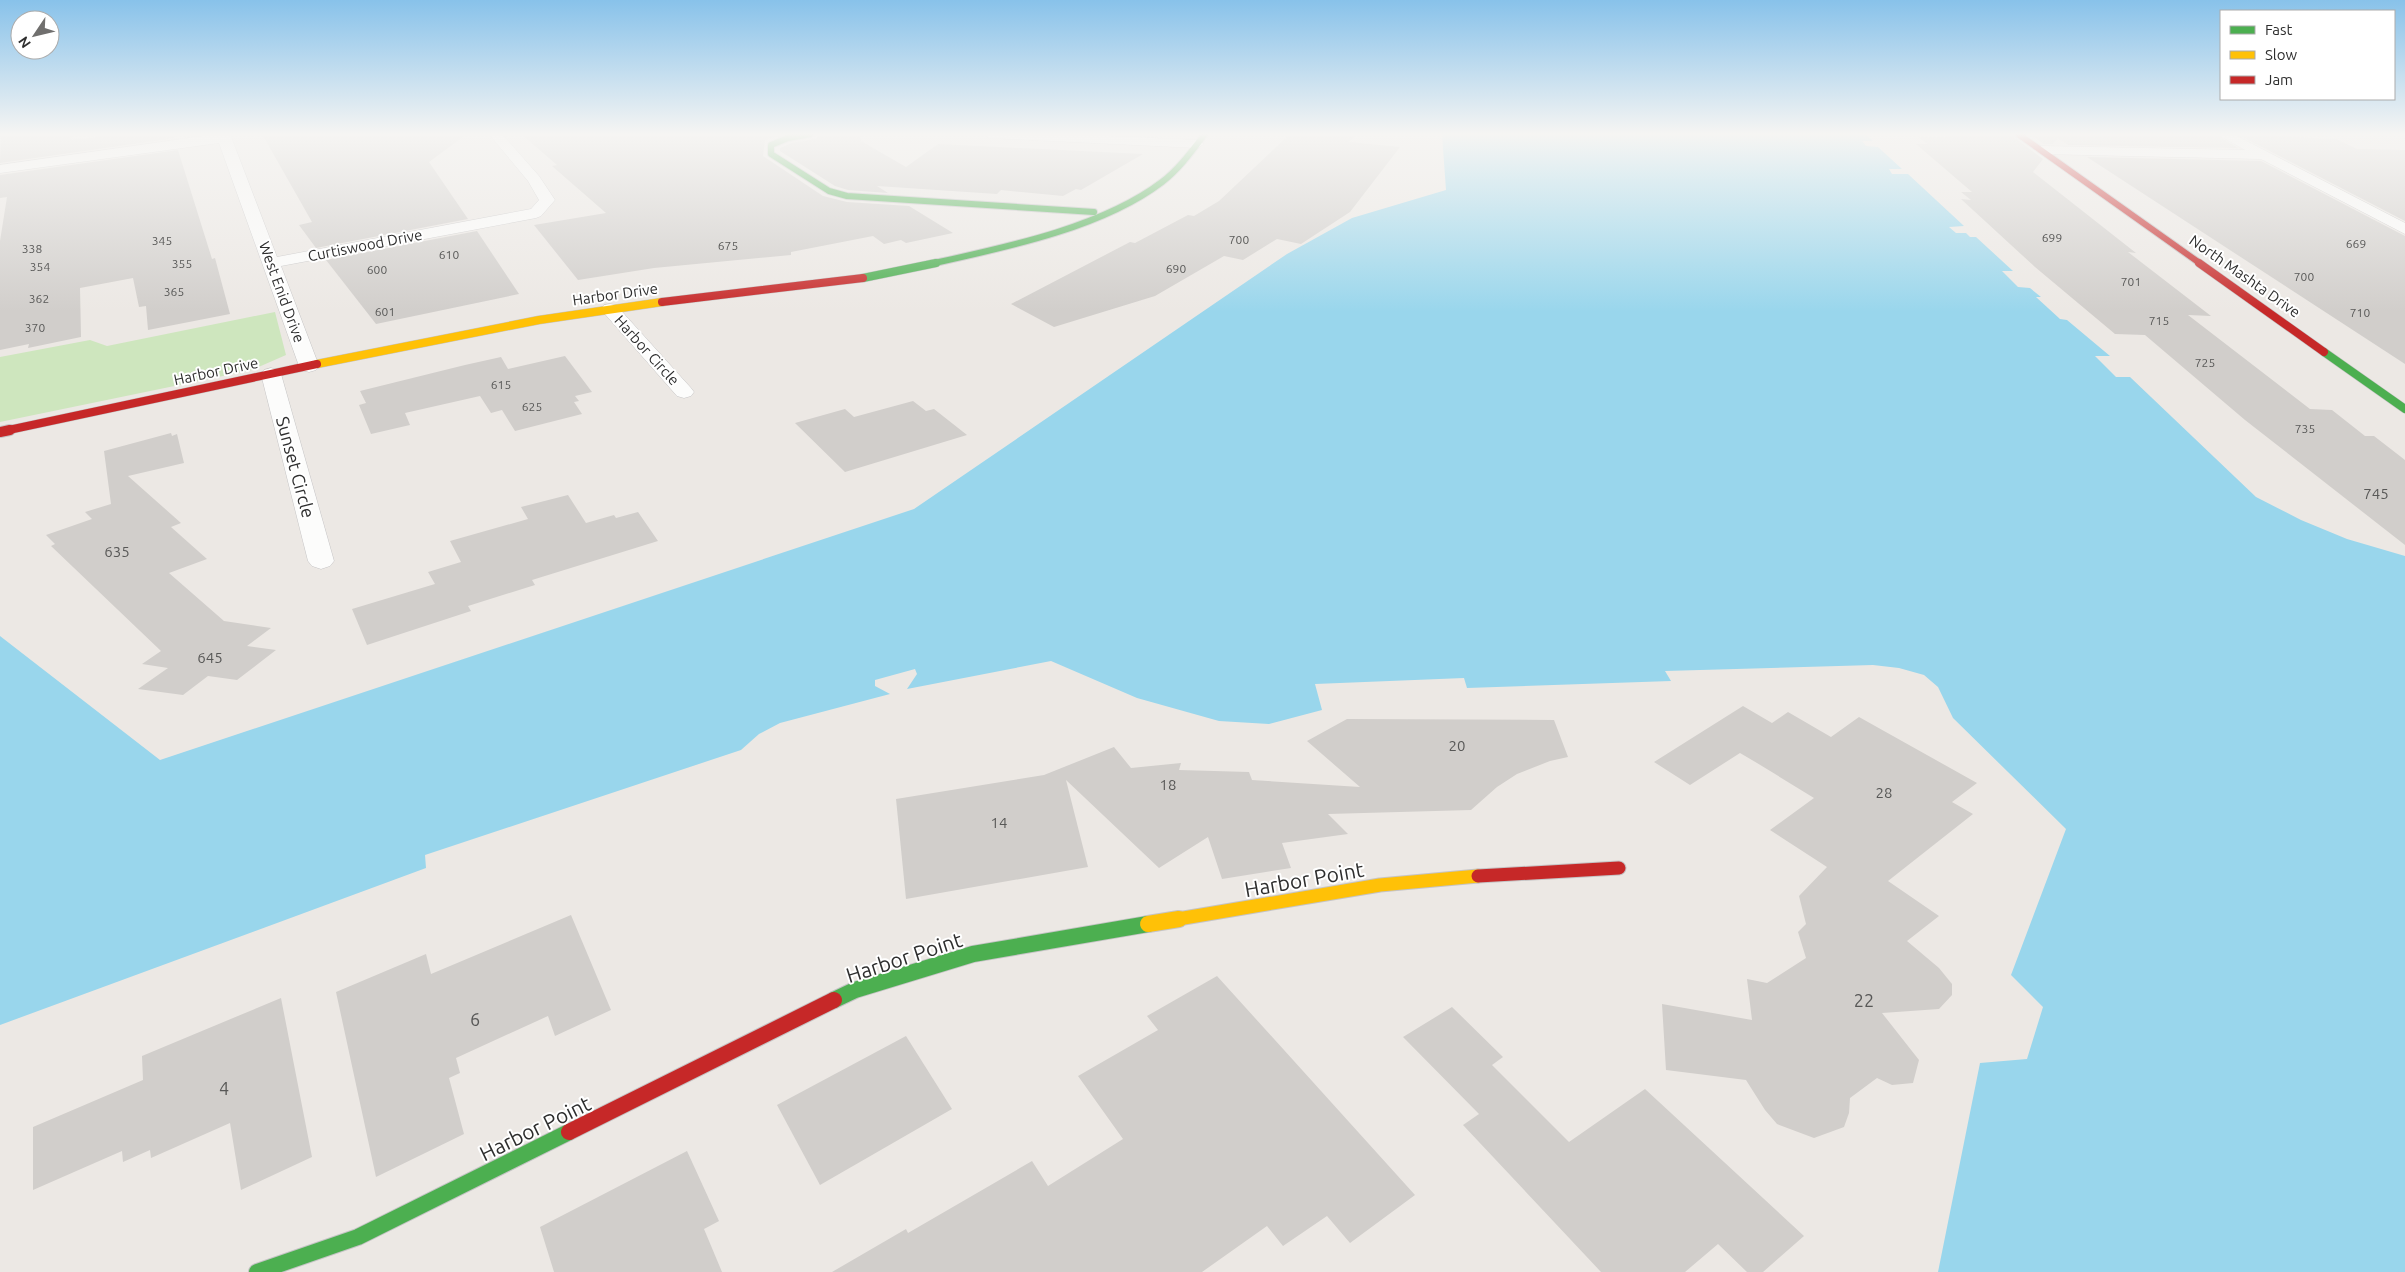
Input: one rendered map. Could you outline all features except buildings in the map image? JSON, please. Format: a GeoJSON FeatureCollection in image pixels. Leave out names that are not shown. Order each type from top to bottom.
{"type":"FeatureCollection","features":[{"type":"Feature","properties":{"kind":"street","name":"West Enid Drive"},"geometry":{"type":"LineString","coordinates":[[245,193],[310,366]]}},
{"type":"Feature","properties":{"kind":"street","name":"Curtiswood Drive"},"geometry":{"type":"LineString","coordinates":[[272,263],[536,213],[546,200],[542,193]]}},
{"type":"Feature","properties":{"kind":"street"},"geometry":{"type":"LineString","coordinates":[[837,193],[885,200],[1103,213]]}},
{"type":"Feature","properties":{"kind":"street","name":"Harbor Drive"},"geometry":{"type":"LineString","coordinates":[[0,432],[471,332],[610,309],[817,284],[885,273],[1008,245],[1054,232],[1103,213],[1142,193]]}},
{"type":"Feature","properties":{"kind":"street","name":"North Mashta Drive"},"geometry":{"type":"LineString","coordinates":[[2103,193],[2405,409]]}},
{"type":"Feature","properties":{"kind":"street"},"geometry":{"type":"LineString","coordinates":[[2337,193],[2405,229]]}},
{"type":"Feature","properties":{"kind":"street","name":"Harbor Circle"},"geometry":{"type":"LineString","coordinates":[[610,309],[684,392]]}},
{"type":"Feature","properties":{"kind":"street","name":"Sunset Circle"},"geometry":{"type":"LineString","coordinates":[[271,374],[321,561]]}},
{"type":"Feature","properties":{"kind":"street","name":"Harbor Point"},"geometry":{"type":"LineString","coordinates":[[257,1272],[358,1237],[855,990],[973,954],[1380,885],[1527,872],[1619,868]]}},
{"type":"Feature","properties":{"kind":"green space"},"geometry":{"type":"Polygon","coordinates":[[[275,312],[286,355],[252,370],[0,422],[0,357],[90,340],[107,346],[275,312]]]}},
{"type":"Feature","properties":{"kind":"water"},"geometry":{"type":"Polygon","coordinates":[[[1435,193],[1929,193],[1964,226],[1949,227],[1956,233],[1966,233],[1970,237],[1976,237],[2013,271],[2002,271],[2018,287],[2030,288],[2041,297],[2036,297],[2060,319],[2067,320],[2110,356],[2095,356],[2116,377],[2130,377],[2256,497],[2301,520],[2347,539],[2405,556],[2405,1272],[1938,1272],[1980,1063],[2027,1059],[2043,1007],[2011,975],[2066,829],[1953,718],[1938,687],[1924,675],[1899,668],[1873,665],[1665,671],[1671,681],[1467,688],[1464,678],[1315,684],[1322,710],[1269,724],[1219,721],[1137,698],[1051,661],[907,689],[917,674],[915,669],[875,680],[875,686],[890,694],[780,723],[759,734],[741,750],[425,855],[426,868],[0,1025],[0,636],[160,760],[914,509],[1287,254],[1352,218],[1435,193]]]}},
{"type":"Feature","properties":{"kind":"traffic: fast"},"geometry":{"type":"LineString","coordinates":[[837,193],[847,196],[1094,212]]}},
{"type":"Feature","properties":{"kind":"traffic: fast"},"geometry":{"type":"LineString","coordinates":[[863,278],[925,266],[1006,246],[1097,217],[1146,193]]}},
{"type":"Feature","properties":{"kind":"traffic: fast"},"geometry":{"type":"LineString","coordinates":[[2324,352],[2405,409]]}},
{"type":"Feature","properties":{"kind":"traffic: fast"},"geometry":{"type":"LineString","coordinates":[[834,1000],[855,990],[973,954],[1148,924]]}},
{"type":"Feature","properties":{"kind":"traffic: fast"},"geometry":{"type":"LineString","coordinates":[[257,1272],[358,1237],[569,1132]]}},
{"type":"Feature","properties":{"kind":"traffic: slow"},"geometry":{"type":"LineString","coordinates":[[317,364],[539,320],[662,302]]}},
{"type":"Feature","properties":{"kind":"traffic: slow"},"geometry":{"type":"LineString","coordinates":[[1148,924],[1380,885],[1478,876]]}},
{"type":"Feature","properties":{"kind":"traffic: jam"},"geometry":{"type":"LineString","coordinates":[[2101,193],[2324,352]]}},
{"type":"Feature","properties":{"kind":"traffic: jam"},"geometry":{"type":"LineString","coordinates":[[662,302],[863,278]]}},
{"type":"Feature","properties":{"kind":"traffic: jam"},"geometry":{"type":"LineString","coordinates":[[0,432],[317,364]]}},
{"type":"Feature","properties":{"kind":"traffic: jam"},"geometry":{"type":"LineString","coordinates":[[1478,876],[1619,868]]}},
{"type":"Feature","properties":{"kind":"traffic: jam"},"geometry":{"type":"LineString","coordinates":[[569,1132],[834,1000]]}}]}
